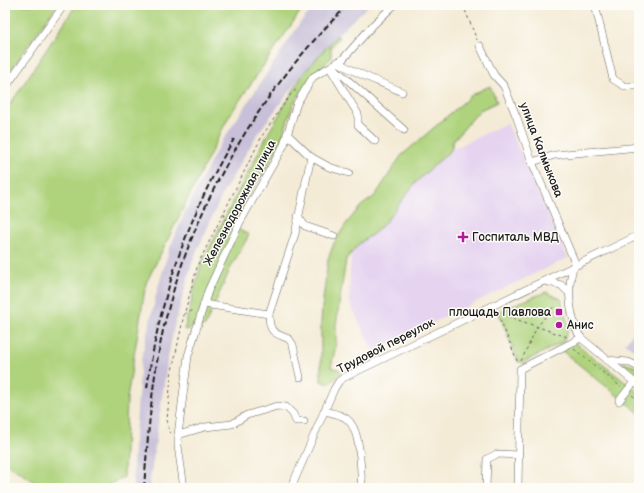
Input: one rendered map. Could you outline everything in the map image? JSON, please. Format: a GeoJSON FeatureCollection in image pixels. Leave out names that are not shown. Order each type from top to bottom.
{"type":"FeatureCollection","features":[{"type":"Feature","properties":{"kind":"street"},"geometry":{"type":"LineString","coordinates":[[5,88],[64,5]]}},
{"type":"Feature","properties":{"kind":"street","name":"Железнодорожная улица"},"geometry":{"type":"LineString","coordinates":[[184,488],[178,438],[188,356],[208,291],[240,222],[284,145],[297,103],[314,76],[343,59],[373,25],[394,5]]}},
{"type":"Feature","properties":{"kind":"street"},"geometry":{"type":"LineString","coordinates":[[595,5],[613,79],[624,86],[639,86]]}},
{"type":"Feature","properties":{"kind":"street","name":"улица Калмыкова"},"geometry":{"type":"LineString","coordinates":[[480,46],[494,75],[504,86],[532,162],[575,265]]}},
{"type":"Feature","properties":{"kind":"street"},"geometry":{"type":"LineString","coordinates":[[333,65],[350,70],[402,92]]}},
{"type":"Feature","properties":{"kind":"street"},"geometry":{"type":"LineString","coordinates":[[333,65],[404,130]]}},
{"type":"Feature","properties":{"kind":"street"},"geometry":{"type":"LineString","coordinates":[[333,65],[358,114],[358,125],[376,142]]}},
{"type":"Feature","properties":{"kind":"street","name":"Железнодорожная улица"},"geometry":{"type":"LineString","coordinates":[[287,134],[310,158],[329,167],[349,173]]}},
{"type":"Feature","properties":{"kind":"street"},"geometry":{"type":"LineString","coordinates":[[532,162],[554,155],[639,147]]}},
{"type":"Feature","properties":{"kind":"street"},"geometry":{"type":"LineString","coordinates":[[300,377],[293,346],[289,339],[275,334],[269,326],[269,314],[295,234],[310,158]]}},
{"type":"Feature","properties":{"kind":"street"},"geometry":{"type":"LineString","coordinates":[[298,216],[305,226],[334,236]]}},
{"type":"Feature","properties":{"kind":"street"},"geometry":{"type":"LineString","coordinates":[[545,281],[639,235]]}},
{"type":"Feature","properties":{"kind":"street"},"geometry":{"type":"LineString","coordinates":[[575,265],[569,293],[575,327],[581,338],[637,384],[619,401]]}},
{"type":"Feature","properties":{"kind":"street"},"geometry":{"type":"LineString","coordinates":[[545,281],[561,285],[569,293]]}},
{"type":"Feature","properties":{"kind":"street","name":"Трудовой переулок"},"geometry":{"type":"LineString","coordinates":[[291,488],[324,411],[339,381],[545,281]]}},
{"type":"Feature","properties":{"kind":"street"},"geometry":{"type":"LineString","coordinates":[[204,304],[269,314]]}},
{"type":"Feature","properties":{"kind":"street"},"geometry":{"type":"LineString","coordinates":[[518,488],[520,369],[581,338]]}},
{"type":"Feature","properties":{"kind":"street"},"geometry":{"type":"LineString","coordinates":[[607,360],[628,362],[639,367]]}},
{"type":"Feature","properties":{"kind":"street"},"geometry":{"type":"LineString","coordinates":[[178,438],[204,427],[232,424],[247,415],[277,406],[286,407],[293,414],[296,421],[304,421]]}},
{"type":"Feature","properties":{"kind":"street"},"geometry":{"type":"LineString","coordinates":[[324,411],[341,416],[348,420],[354,427],[358,444],[362,488]]}},
{"type":"Feature","properties":{"kind":"street"},"geometry":{"type":"LineString","coordinates":[[486,488],[487,459],[497,454],[518,454]]}},
{"type":"Feature","properties":{"kind":"path"},"geometry":{"type":"LineString","coordinates":[[463,5],[480,46]]}},
{"type":"Feature","properties":{"kind":"path"},"geometry":{"type":"LineString","coordinates":[[178,438],[169,432],[167,420],[171,376],[184,315],[198,264],[262,136],[291,94],[297,90]]}},
{"type":"Feature","properties":{"kind":"path"},"geometry":{"type":"LineString","coordinates":[[224,213],[233,237]]}},
{"type":"Feature","properties":{"kind":"path"},"geometry":{"type":"LineString","coordinates":[[184,315],[204,304]]}},
{"type":"Feature","properties":{"kind":"path"},"geometry":{"type":"LineString","coordinates":[[498,313],[519,366],[537,327],[554,305]]}},
{"type":"Feature","properties":{"kind":"shaded area"},"geometry":{"type":"Polygon","coordinates":[[[316,5],[369,5],[337,35],[303,74],[258,133],[223,193],[193,260],[174,327],[167,363],[149,488],[133,488],[133,462],[141,360],[158,287],[169,250],[185,212],[217,149],[300,23],[316,5]]]}},
{"type":"Feature","properties":{"kind":"shaded area","name":"Госпиталь МВД"},"geometry":{"type":"Polygon","coordinates":[[[507,123],[568,258],[373,351],[349,301],[351,253],[360,243],[377,231],[416,182],[451,150],[507,123]]]}},
{"type":"Feature","properties":{"kind":"shaded area"},"geometry":{"type":"Polygon","coordinates":[[[639,326],[639,353],[625,343],[639,326]]]}},
{"type":"Feature","properties":{"kind":"green space"},"geometry":{"type":"Polygon","coordinates":[[[5,5],[57,5],[5,78],[5,5]]]}},
{"type":"Feature","properties":{"kind":"green space"},"geometry":{"type":"Polygon","coordinates":[[[76,5],[307,5],[300,12],[229,116],[146,283],[127,398],[124,477],[102,488],[44,488],[5,463],[5,112],[76,5]]]}},
{"type":"Feature","properties":{"kind":"green space"},"geometry":{"type":"Polygon","coordinates":[[[337,35],[339,37],[331,47],[331,58],[319,70],[294,102],[280,144],[251,192],[234,227],[249,235],[231,267],[205,326],[184,330],[201,264],[269,132],[303,74],[337,35]]]}},
{"type":"Feature","properties":{"kind":"green space"},"geometry":{"type":"Polygon","coordinates":[[[490,86],[497,102],[480,110],[453,141],[451,150],[416,182],[377,231],[360,243],[346,259],[336,325],[336,345],[331,367],[340,370],[341,373],[331,383],[321,381],[322,308],[328,259],[334,243],[346,224],[361,206],[375,196],[401,156],[473,94],[490,86]]]}},
{"type":"Feature","properties":{"kind":"green space"},"geometry":{"type":"Polygon","coordinates":[[[546,292],[561,299],[569,328],[563,342],[522,363],[518,361],[498,311],[546,292]]]}},
{"type":"Feature","properties":{"kind":"green space"},"geometry":{"type":"Polygon","coordinates":[[[575,343],[639,393],[639,413],[561,350],[575,343]]]}},
{"type":"Feature","properties":{"kind":"green space"},"geometry":{"type":"Polygon","coordinates":[[[624,363],[639,368],[639,380],[621,366],[624,363]]]}},
{"type":"Feature","properties":{"kind":"railway"},"geometry":{"type":"LineString","coordinates":[[144,488],[156,366],[164,326],[176,281],[192,237],[211,194],[258,112],[286,74],[316,38],[348,5]]}},
{"type":"Feature","properties":{"kind":"railway"},"geometry":{"type":"LineString","coordinates":[[147,388],[159,323],[178,259],[189,228],[234,139]]}},
{"type":"Feature","properties":{"kind":"place","name":"Госпиталь МВД"},"geometry":{"type":"Point","coordinates":[463,237]}},
{"type":"Feature","properties":{"kind":"place","name":"площадь Павлова"},"geometry":{"type":"Point","coordinates":[559,312]}},
{"type":"Feature","properties":{"kind":"place","name":"Анис"},"geometry":{"type":"Point","coordinates":[559,325]}}]}
